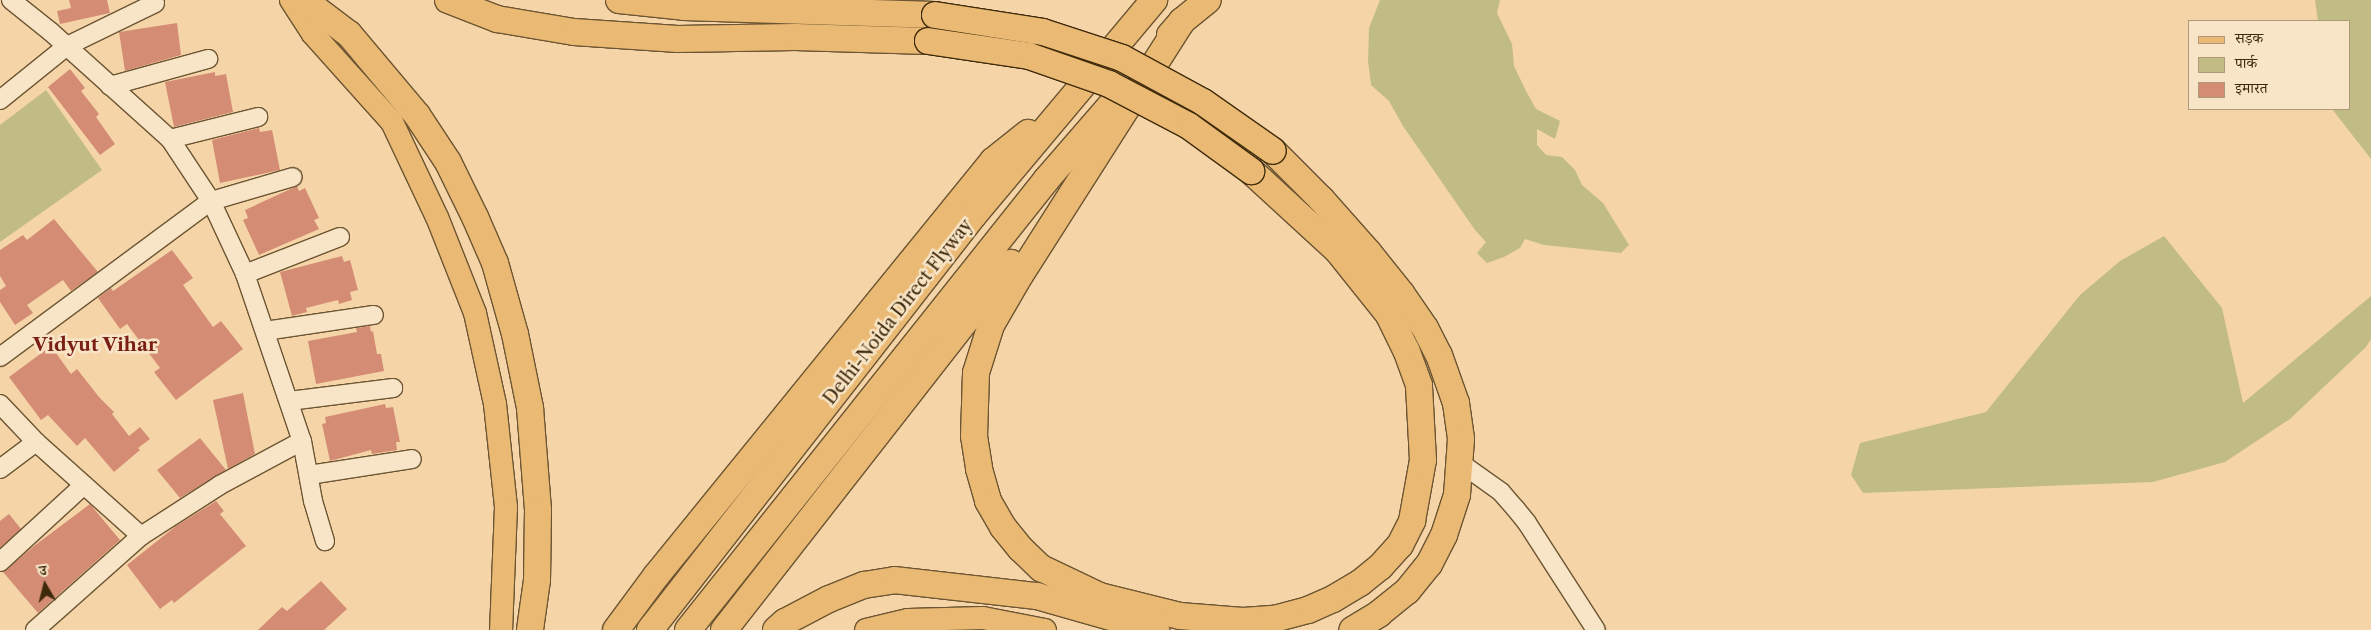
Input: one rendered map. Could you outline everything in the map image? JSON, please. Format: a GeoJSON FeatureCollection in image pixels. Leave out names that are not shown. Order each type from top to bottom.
{"type":"FeatureCollection","features":[{"type":"Feature","properties":{"kind":"highway"},"geometry":{"type":"LineString","coordinates":[[304,0],[349,34],[417,115],[448,162],[475,217],[494,263],[515,334],[530,408],[538,510],[537,580],[530,630]]}},
{"type":"Feature","properties":{"kind":"highway"},"geometry":{"type":"LineString","coordinates":[[448,0],[497,19],[574,32],[678,39],[795,37],[928,41],[1029,56],[1109,84],[1189,126],[1251,171],[1338,251],[1389,315],[1406,350],[1419,385],[1423,460],[1412,521],[1400,545],[1360,583],[1333,599],[1308,610],[1274,619],[1243,621],[1180,616],[1100,596],[1041,568],[1020,549],[988,501],[979,469],[974,436],[976,373],[991,325],[1087,166],[1182,21],[1208,0]]}},
{"type":"Feature","properties":{"kind":"highway"},"geometry":{"type":"LineString","coordinates":[[619,0],[684,7],[935,15],[1043,32],[1122,58],[1203,102],[1273,151],[1321,199],[1368,252],[1425,328],[1439,355],[1456,403],[1461,439],[1457,495],[1444,535],[1429,564],[1407,591],[1379,614],[1352,630]]}},
{"type":"Feature","properties":{"kind":"highway","name":"Delhi-Noida Direct Flyway"},"geometry":{"type":"LineString","coordinates":[[650,630],[973,216],[1154,0]]}},
{"type":"Feature","properties":{"kind":"highway","name":"Delhi-Noida Direct Flyway"},"geometry":{"type":"LineString","coordinates":[[688,630],[1047,179],[1182,21]]}},
{"type":"Feature","properties":{"kind":"highway"},"geometry":{"type":"LineString","coordinates":[[616,630],[656,576],[993,161],[1069,102]]}},
{"type":"Feature","properties":{"kind":"highway"},"geometry":{"type":"LineString","coordinates":[[724,630],[1087,166]]}},
{"type":"Feature","properties":{"kind":"highway"},"geometry":{"type":"LineString","coordinates":[[776,630],[785,622],[829,599],[864,585],[894,580],[1037,596],[1156,630]]}},
{"type":"Feature","properties":{"kind":"main road"},"geometry":{"type":"LineString","coordinates":[[291,0],[313,34],[392,122],[437,217],[475,313],[495,404],[506,507],[501,630]]}},
{"type":"Feature","properties":{"kind":"main road"},"geometry":{"type":"LineString","coordinates":[[866,630],[908,620],[983,618],[1045,630]]}},
{"type":"Feature","properties":{"kind":"street"},"geometry":{"type":"LineString","coordinates":[[0,100],[67,46],[155,3]]}},
{"type":"Feature","properties":{"kind":"street"},"geometry":{"type":"LineString","coordinates":[[8,4],[67,46],[170,139],[211,201],[245,274],[302,441],[313,501],[325,541]]}},
{"type":"Feature","properties":{"kind":"street"},"geometry":{"type":"LineString","coordinates":[[110,86],[208,59]]}},
{"type":"Feature","properties":{"kind":"street"},"geometry":{"type":"LineString","coordinates":[[170,139],[258,117]]}},
{"type":"Feature","properties":{"kind":"street"},"geometry":{"type":"LineString","coordinates":[[0,357],[211,201],[294,177]]}},
{"type":"Feature","properties":{"kind":"street"},"geometry":{"type":"LineString","coordinates":[[245,274],[340,237]]}},
{"type":"Feature","properties":{"kind":"street"},"geometry":{"type":"LineString","coordinates":[[265,331],[374,316]]}},
{"type":"Feature","properties":{"kind":"street"},"geometry":{"type":"LineString","coordinates":[[288,401],[393,388]]}},
{"type":"Feature","properties":{"kind":"street"},"geometry":{"type":"LineString","coordinates":[[0,404],[36,442],[140,536]]}},
{"type":"Feature","properties":{"kind":"street"},"geometry":{"type":"LineString","coordinates":[[35,630],[140,536],[220,485],[302,441]]}},
{"type":"Feature","properties":{"kind":"street"},"geometry":{"type":"LineString","coordinates":[[0,469],[36,442]]}},
{"type":"Feature","properties":{"kind":"street"},"geometry":{"type":"LineString","coordinates":[[309,475],[412,459]]}},
{"type":"Feature","properties":{"kind":"street"},"geometry":{"type":"LineString","coordinates":[[1459,462],[1501,492],[1515,508],[1527,523],[1596,630]]}},
{"type":"Feature","properties":{"kind":"street"},"geometry":{"type":"LineString","coordinates":[[0,562],[84,485]]}},
{"type":"Feature","properties":{"kind":"green space"},"geometry":{"type":"Polygon","coordinates":[[[1380,0],[1500,0],[1497,13],[1512,44],[1514,66],[1526,91],[1536,109],[1560,121],[1555,139],[1537,129],[1537,145],[1546,155],[1562,157],[1575,170],[1582,185],[1603,203],[1629,245],[1621,253],[1544,245],[1525,239],[1520,248],[1504,257],[1487,263],[1477,253],[1486,242],[1475,230],[1403,126],[1389,101],[1371,85],[1368,61],[1369,28],[1380,0]]]}},
{"type":"Feature","properties":{"kind":"green space"},"geometry":{"type":"Polygon","coordinates":[[[2315,0],[2371,0],[2371,159],[2333,110],[2351,110],[2351,20],[2318,20],[2315,0]]]}},
{"type":"Feature","properties":{"kind":"green space"},"geometry":{"type":"Polygon","coordinates":[[[46,90],[102,170],[0,242],[0,125],[46,90]]]}},
{"type":"Feature","properties":{"kind":"green space"},"geometry":{"type":"Polygon","coordinates":[[[2164,236],[2222,308],[2243,403],[2371,296],[2371,339],[2366,347],[2290,419],[2225,462],[2153,482],[1863,493],[1851,475],[1860,443],[1986,412],[2080,295],[2120,261],[2164,236]]]}},
{"type":"Feature","properties":{"kind":"building"},"geometry":{"type":"Polygon","coordinates":[[[69,0],[107,0],[110,13],[60,24],[57,11],[71,8],[69,0]]]}},
{"type":"Feature","properties":{"kind":"building"},"geometry":{"type":"Polygon","coordinates":[[[177,23],[181,55],[125,71],[119,32],[177,23]]]}},
{"type":"Feature","properties":{"kind":"building"},"geometry":{"type":"Polygon","coordinates":[[[70,69],[85,88],[81,91],[99,114],[96,117],[115,144],[100,155],[48,87],[70,69]]]}},
{"type":"Feature","properties":{"kind":"building"},"geometry":{"type":"Polygon","coordinates":[[[215,72],[215,76],[226,74],[233,112],[174,127],[165,82],[215,72]]]}},
{"type":"Feature","properties":{"kind":"building"},"geometry":{"type":"Polygon","coordinates":[[[259,128],[260,132],[272,130],[280,170],[220,183],[212,140],[259,128]]]}},
{"type":"Feature","properties":{"kind":"building"},"geometry":{"type":"Polygon","coordinates":[[[297,186],[299,191],[305,188],[319,218],[314,220],[319,229],[259,255],[243,220],[248,218],[245,210],[297,186]]]}},
{"type":"Feature","properties":{"kind":"building"},"geometry":{"type":"Polygon","coordinates":[[[54,219],[98,272],[71,291],[63,280],[27,305],[33,313],[15,325],[0,302],[0,290],[6,286],[0,276],[0,250],[23,235],[27,240],[54,219]]]}},
{"type":"Feature","properties":{"kind":"building"},"geometry":{"type":"Polygon","coordinates":[[[172,250],[193,278],[183,285],[213,327],[221,321],[243,349],[176,400],[154,372],[160,368],[127,324],[120,329],[98,298],[111,288],[113,291],[172,250]]]}},
{"type":"Feature","properties":{"kind":"building"},"geometry":{"type":"Polygon","coordinates":[[[342,256],[344,262],[350,260],[358,290],[350,292],[352,300],[339,304],[338,300],[306,308],[307,312],[292,316],[280,272],[342,256]]]}},
{"type":"Feature","properties":{"kind":"building"},"geometry":{"type":"Polygon","coordinates":[[[370,326],[371,332],[373,331],[377,354],[381,354],[384,371],[316,384],[308,341],[357,332],[356,328],[370,326]]]}},
{"type":"Feature","properties":{"kind":"building"},"geometry":{"type":"Polygon","coordinates":[[[51,346],[71,374],[77,369],[99,397],[114,412],[112,414],[129,436],[140,427],[150,439],[114,472],[85,438],[77,446],[48,415],[41,420],[9,377],[51,346]]]}},
{"type":"Feature","properties":{"kind":"building"},"geometry":{"type":"Polygon","coordinates":[[[243,393],[255,454],[228,469],[213,400],[243,393]]]}},
{"type":"Feature","properties":{"kind":"building"},"geometry":{"type":"Polygon","coordinates":[[[385,404],[386,408],[393,407],[400,442],[396,442],[397,450],[372,454],[371,450],[330,461],[322,424],[326,423],[325,417],[385,404]]]}},
{"type":"Feature","properties":{"kind":"building"},"geometry":{"type":"Polygon","coordinates":[[[200,438],[226,470],[180,498],[157,470],[200,438]]]}},
{"type":"Feature","properties":{"kind":"building"},"geometry":{"type":"Polygon","coordinates":[[[216,501],[224,511],[220,514],[246,546],[174,603],[172,600],[160,609],[127,565],[176,526],[216,501]]]}},
{"type":"Feature","properties":{"kind":"building"},"geometry":{"type":"Polygon","coordinates":[[[90,504],[120,540],[38,613],[3,572],[90,504]]]}},
{"type":"Feature","properties":{"kind":"building"},"geometry":{"type":"Polygon","coordinates":[[[9,514],[21,529],[0,548],[0,521],[9,514]]]}},
{"type":"Feature","properties":{"kind":"building"},"geometry":{"type":"Polygon","coordinates":[[[321,581],[347,609],[324,630],[258,630],[282,607],[287,611],[321,581]]]}},
{"type":"Feature","properties":{"kind":"district","name":"Vidyut Vihar"},"geometry":{"type":"Point","coordinates":[95,345]}}]}
